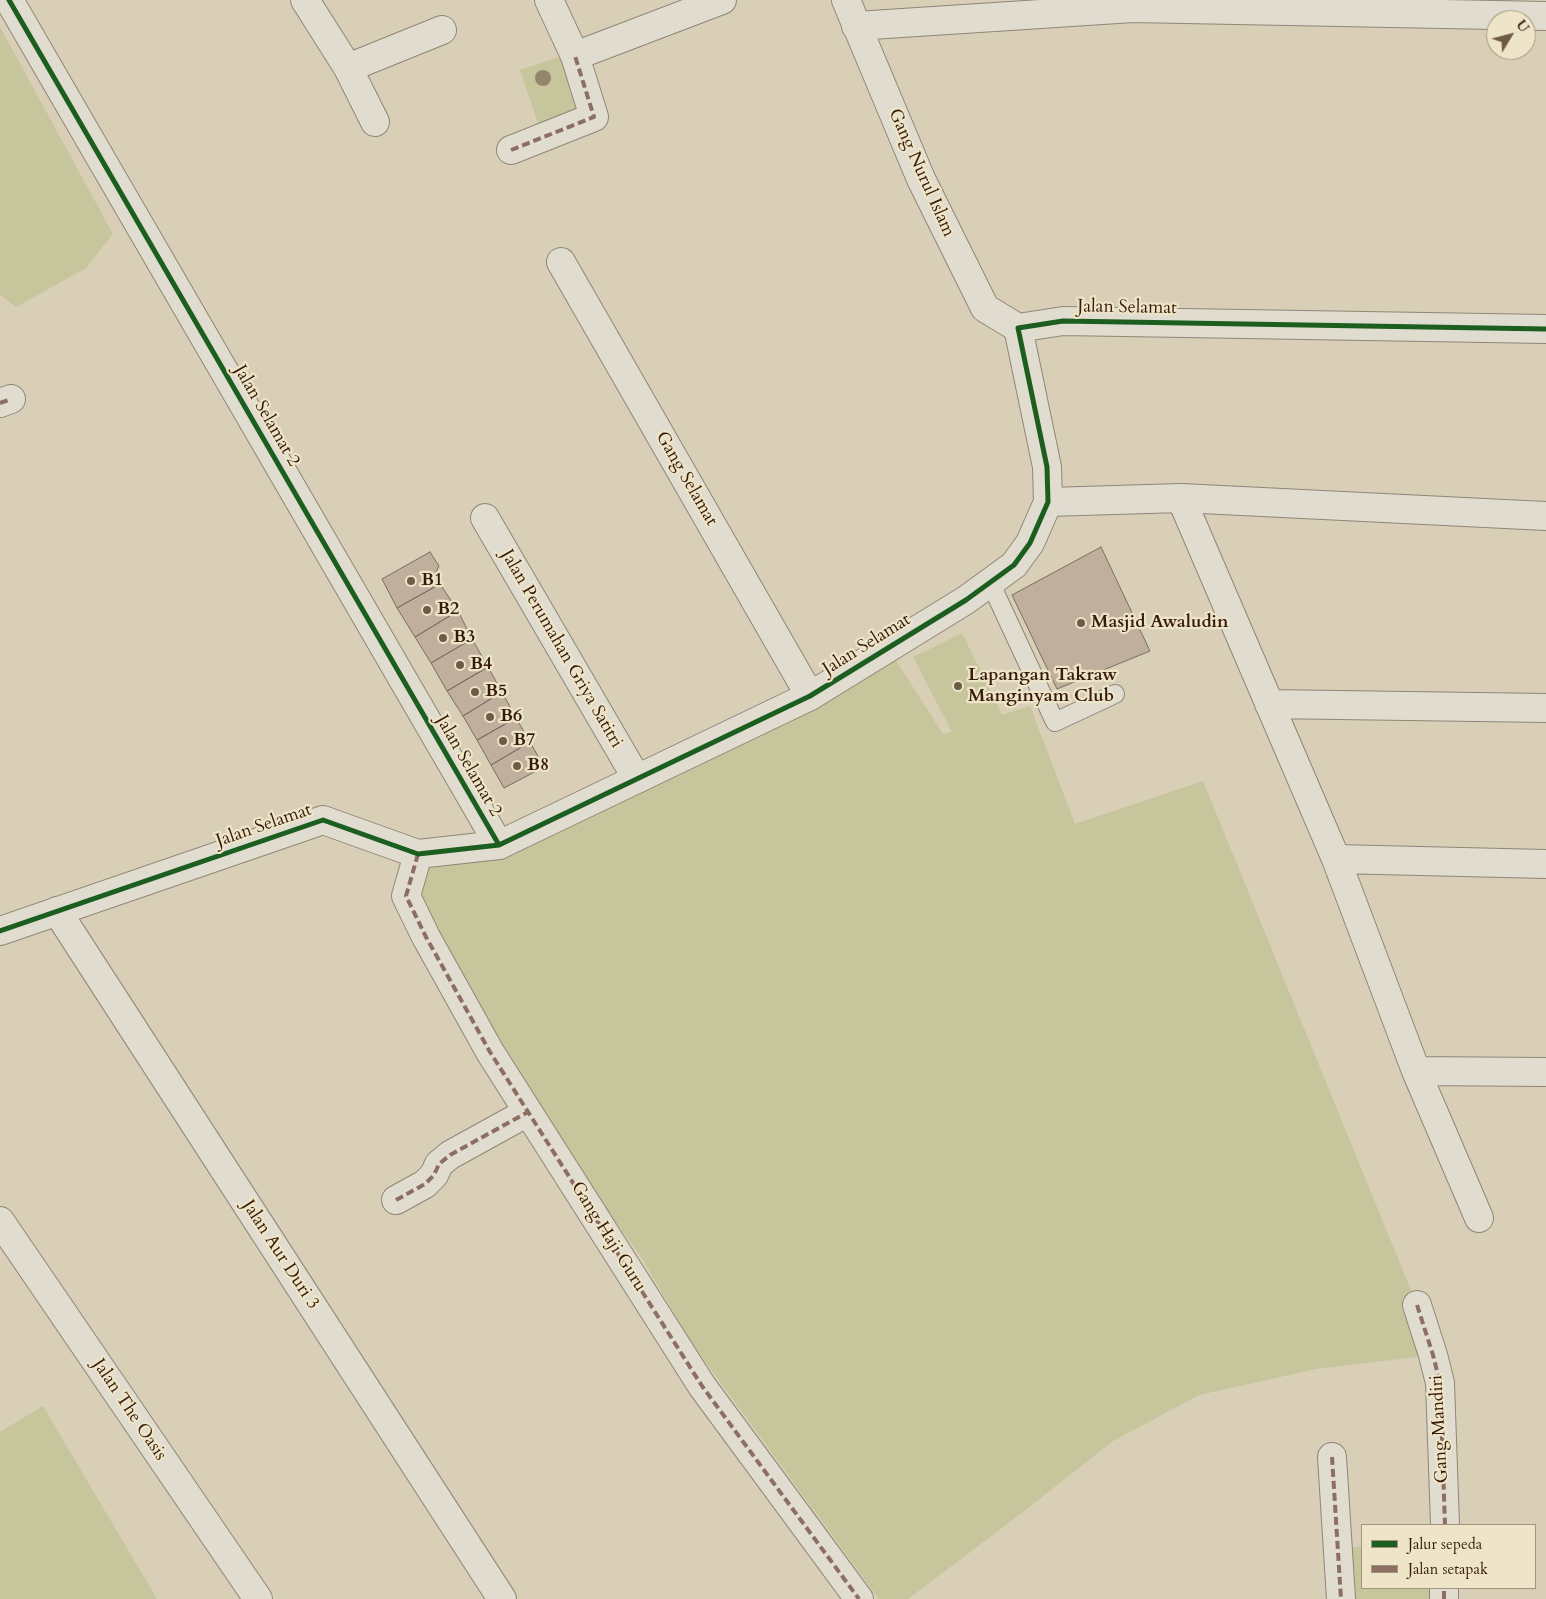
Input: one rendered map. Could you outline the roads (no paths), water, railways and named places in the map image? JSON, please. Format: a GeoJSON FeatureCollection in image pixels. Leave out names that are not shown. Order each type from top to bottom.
{"type":"FeatureCollection","features":[{"type":"Feature","properties":{"kind":"street","name":"Jalan Selamat 2"},"geometry":{"type":"LineString","coordinates":[[9,0],[499,845]]}},
{"type":"Feature","properties":{"kind":"street"},"geometry":{"type":"LineString","coordinates":[[305,0],[348,68],[375,122]]}},
{"type":"Feature","properties":{"kind":"street"},"geometry":{"type":"LineString","coordinates":[[511,150],[594,117],[575,56],[549,0]]}},
{"type":"Feature","properties":{"kind":"street"},"geometry":{"type":"LineString","coordinates":[[575,56],[722,0]]}},
{"type":"Feature","properties":{"kind":"street","name":"Gang Nurul Islam"},"geometry":{"type":"LineString","coordinates":[[846,0],[922,179],[985,308],[1018,328]]}},
{"type":"Feature","properties":{"kind":"street"},"geometry":{"type":"LineString","coordinates":[[856,26],[1133,8],[1546,16]]}},
{"type":"Feature","properties":{"kind":"street"},"geometry":{"type":"LineString","coordinates":[[348,68],[442,30]]}},
{"type":"Feature","properties":{"kind":"street","name":"Gang Selamat"},"geometry":{"type":"LineString","coordinates":[[561,262],[810,696]]}},
{"type":"Feature","properties":{"kind":"street","name":"Jalan Selamat"},"geometry":{"type":"LineString","coordinates":[[0,930],[323,820],[418,854],[499,845],[810,696],[966,600],[1014,565],[1030,543],[1048,502],[1047,467],[1018,328],[1063,321],[1546,329]]}},
{"type":"Feature","properties":{"kind":"street"},"geometry":{"type":"LineString","coordinates":[[1048,502],[1181,498],[1546,516]]}},
{"type":"Feature","properties":{"kind":"street"},"geometry":{"type":"LineString","coordinates":[[1181,498],[1336,859],[1416,1070],[1479,1218]]}},
{"type":"Feature","properties":{"kind":"street","name":"Jalan Perumahan Griya Satitri"},"geometry":{"type":"LineString","coordinates":[[485,518],[637,779]]}},
{"type":"Feature","properties":{"kind":"street"},"geometry":{"type":"LineString","coordinates":[[1268,704],[1546,708]]}},
{"type":"Feature","properties":{"kind":"street","name":"Gang Haji Guru"},"geometry":{"type":"LineString","coordinates":[[418,854],[406,896],[426,937],[486,1044],[702,1386],[859,1599]]}},
{"type":"Feature","properties":{"kind":"street"},"geometry":{"type":"LineString","coordinates":[[1336,859],[1546,864]]}},
{"type":"Feature","properties":{"kind":"street","name":"Jalan Aur Duri 3"},"geometry":{"type":"LineString","coordinates":[[57,912],[502,1599]]}},
{"type":"Feature","properties":{"kind":"street"},"geometry":{"type":"LineString","coordinates":[[1416,1070],[1546,1072]]}},
{"type":"Feature","properties":{"kind":"street"},"geometry":{"type":"LineString","coordinates":[[396,1200],[424,1184],[434,1175],[439,1164],[450,1155],[528,1112]]}},
{"type":"Feature","properties":{"kind":"street","name":"Jalan The Oasis"},"geometry":{"type":"LineString","coordinates":[[0,1221],[258,1599]]}},
{"type":"Feature","properties":{"kind":"street","name":"Gang Mandiri"},"geometry":{"type":"LineString","coordinates":[[1417,1305],[1440,1383],[1444,1524]]}},
{"type":"Feature","properties":{"kind":"street"},"geometry":{"type":"LineString","coordinates":[[1332,1457],[1341,1599]]}},
{"type":"Feature","properties":{"kind":"lane"},"geometry":{"type":"LineString","coordinates":[[990,582],[1055,722],[1115,694]]}},
{"type":"Feature","properties":{"kind":"place","name":"B1"},"geometry":{"type":"Point","coordinates":[411,581]}},
{"type":"Feature","properties":{"kind":"place","name":"B2"},"geometry":{"type":"Point","coordinates":[427,610]}},
{"type":"Feature","properties":{"kind":"place","name":"Masjid Awaludin"},"geometry":{"type":"Point","coordinates":[1081,623]}},
{"type":"Feature","properties":{"kind":"place","name":"B3"},"geometry":{"type":"Point","coordinates":[443,638]}},
{"type":"Feature","properties":{"kind":"place","name":"B4"},"geometry":{"type":"Point","coordinates":[460,665]}},
{"type":"Feature","properties":{"kind":"place","name":"Lapangan Takraw Manginyam Club"},"geometry":{"type":"Point","coordinates":[958,686]}},
{"type":"Feature","properties":{"kind":"place","name":"B5"},"geometry":{"type":"Point","coordinates":[475,692]}},
{"type":"Feature","properties":{"kind":"place","name":"B6"},"geometry":{"type":"Point","coordinates":[490,717]}},
{"type":"Feature","properties":{"kind":"place","name":"B7"},"geometry":{"type":"Point","coordinates":[503,741]}},
{"type":"Feature","properties":{"kind":"place","name":"B8"},"geometry":{"type":"Point","coordinates":[517,766]}}]}
